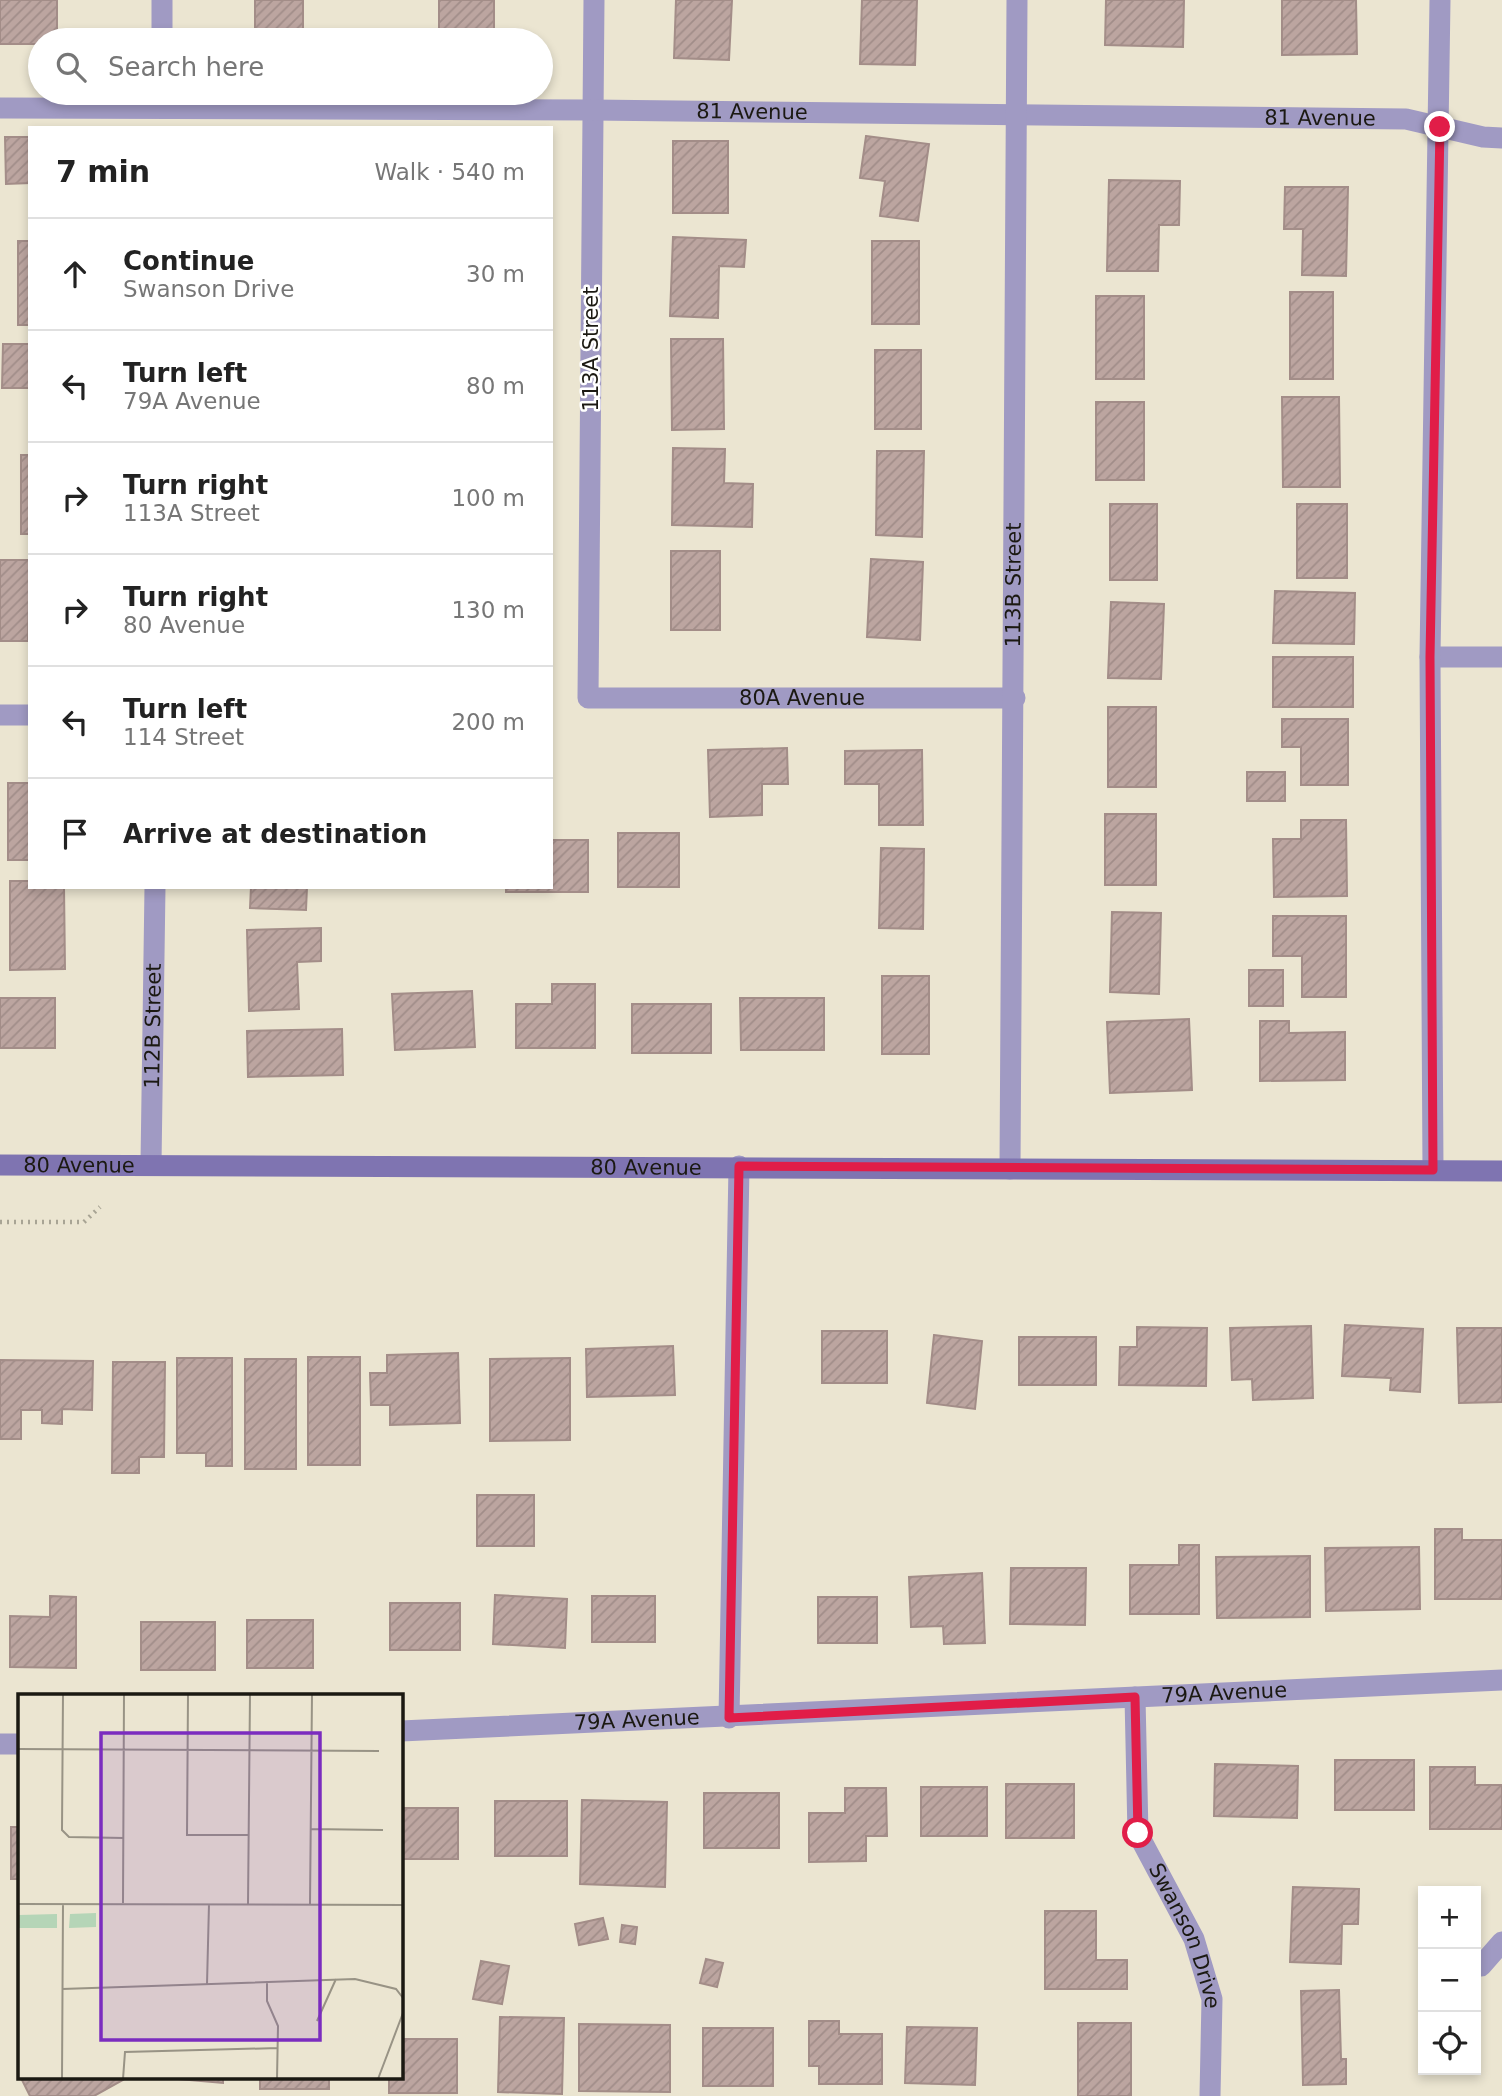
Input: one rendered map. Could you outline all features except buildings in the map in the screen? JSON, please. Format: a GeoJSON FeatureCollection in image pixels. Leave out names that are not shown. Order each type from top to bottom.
{"type":"FeatureCollection","features":[{"type":"Feature","properties":{"kind":"street"},"geometry":{"type":"LineString","coordinates":[[162,0],[162,28]]}},
{"type":"Feature","properties":{"kind":"street","name":"113A Street"},"geometry":{"type":"LineString","coordinates":[[588,698],[594,0]]}},
{"type":"Feature","properties":{"kind":"street","name":"113B Street"},"geometry":{"type":"LineString","coordinates":[[1010,1169],[1015,698],[1017,0]]}},
{"type":"Feature","properties":{"kind":"street"},"geometry":{"type":"LineString","coordinates":[[1433,1170],[1430,657],[1440,0]]}},
{"type":"Feature","properties":{"kind":"street","name":"81 Avenue"},"geometry":{"type":"LineString","coordinates":[[0,108],[592,110],[1406,119],[1483,137],[1502,138]]}},
{"type":"Feature","properties":{"kind":"street"},"geometry":{"type":"LineString","coordinates":[[1430,657],[1502,657]]}},
{"type":"Feature","properties":{"kind":"street","name":"80A Avenue"},"geometry":{"type":"LineString","coordinates":[[588,698],[1015,698]]}},
{"type":"Feature","properties":{"kind":"street"},"geometry":{"type":"LineString","coordinates":[[0,715],[28,715]]}},
{"type":"Feature","properties":{"kind":"street","name":"112B Street"},"geometry":{"type":"LineString","coordinates":[[150,1164],[155,889]]}},
{"type":"Feature","properties":{"kind":"street","name":"80 Avenue"},"geometry":{"type":"LineString","coordinates":[[0,1166],[150,1164],[1502,1171]]}},
{"type":"Feature","properties":{"kind":"street"},"geometry":{"type":"LineString","coordinates":[[729,1718],[739,1166]]}},
{"type":"Feature","properties":{"kind":"street","name":"79A Avenue"},"geometry":{"type":"LineString","coordinates":[[402,1731],[729,1718],[1502,1680]]}},
{"type":"Feature","properties":{"kind":"street","name":"Swanson Drive"},"geometry":{"type":"LineString","coordinates":[[1135,1697],[1138,1833],[1194,1939],[1212,1998],[1210,2096]]}},
{"type":"Feature","properties":{"kind":"street"},"geometry":{"type":"LineString","coordinates":[[0,1744],[18,1744]]}},
{"type":"Feature","properties":{"kind":"street"},"geometry":{"type":"LineString","coordinates":[[1481,1966],[1502,1942]]}},
{"type":"Feature","properties":{"kind":"path"},"geometry":{"type":"LineString","coordinates":[[0,1222],[84,1223],[100,1207]]}},
{"type":"Feature","properties":{"kind":"route"},"geometry":{"type":"LineString","coordinates":[[1138,1833],[1135,1697],[729,1718],[739,1166],[1433,1170],[1430,657],[1440,127]]}}]}
